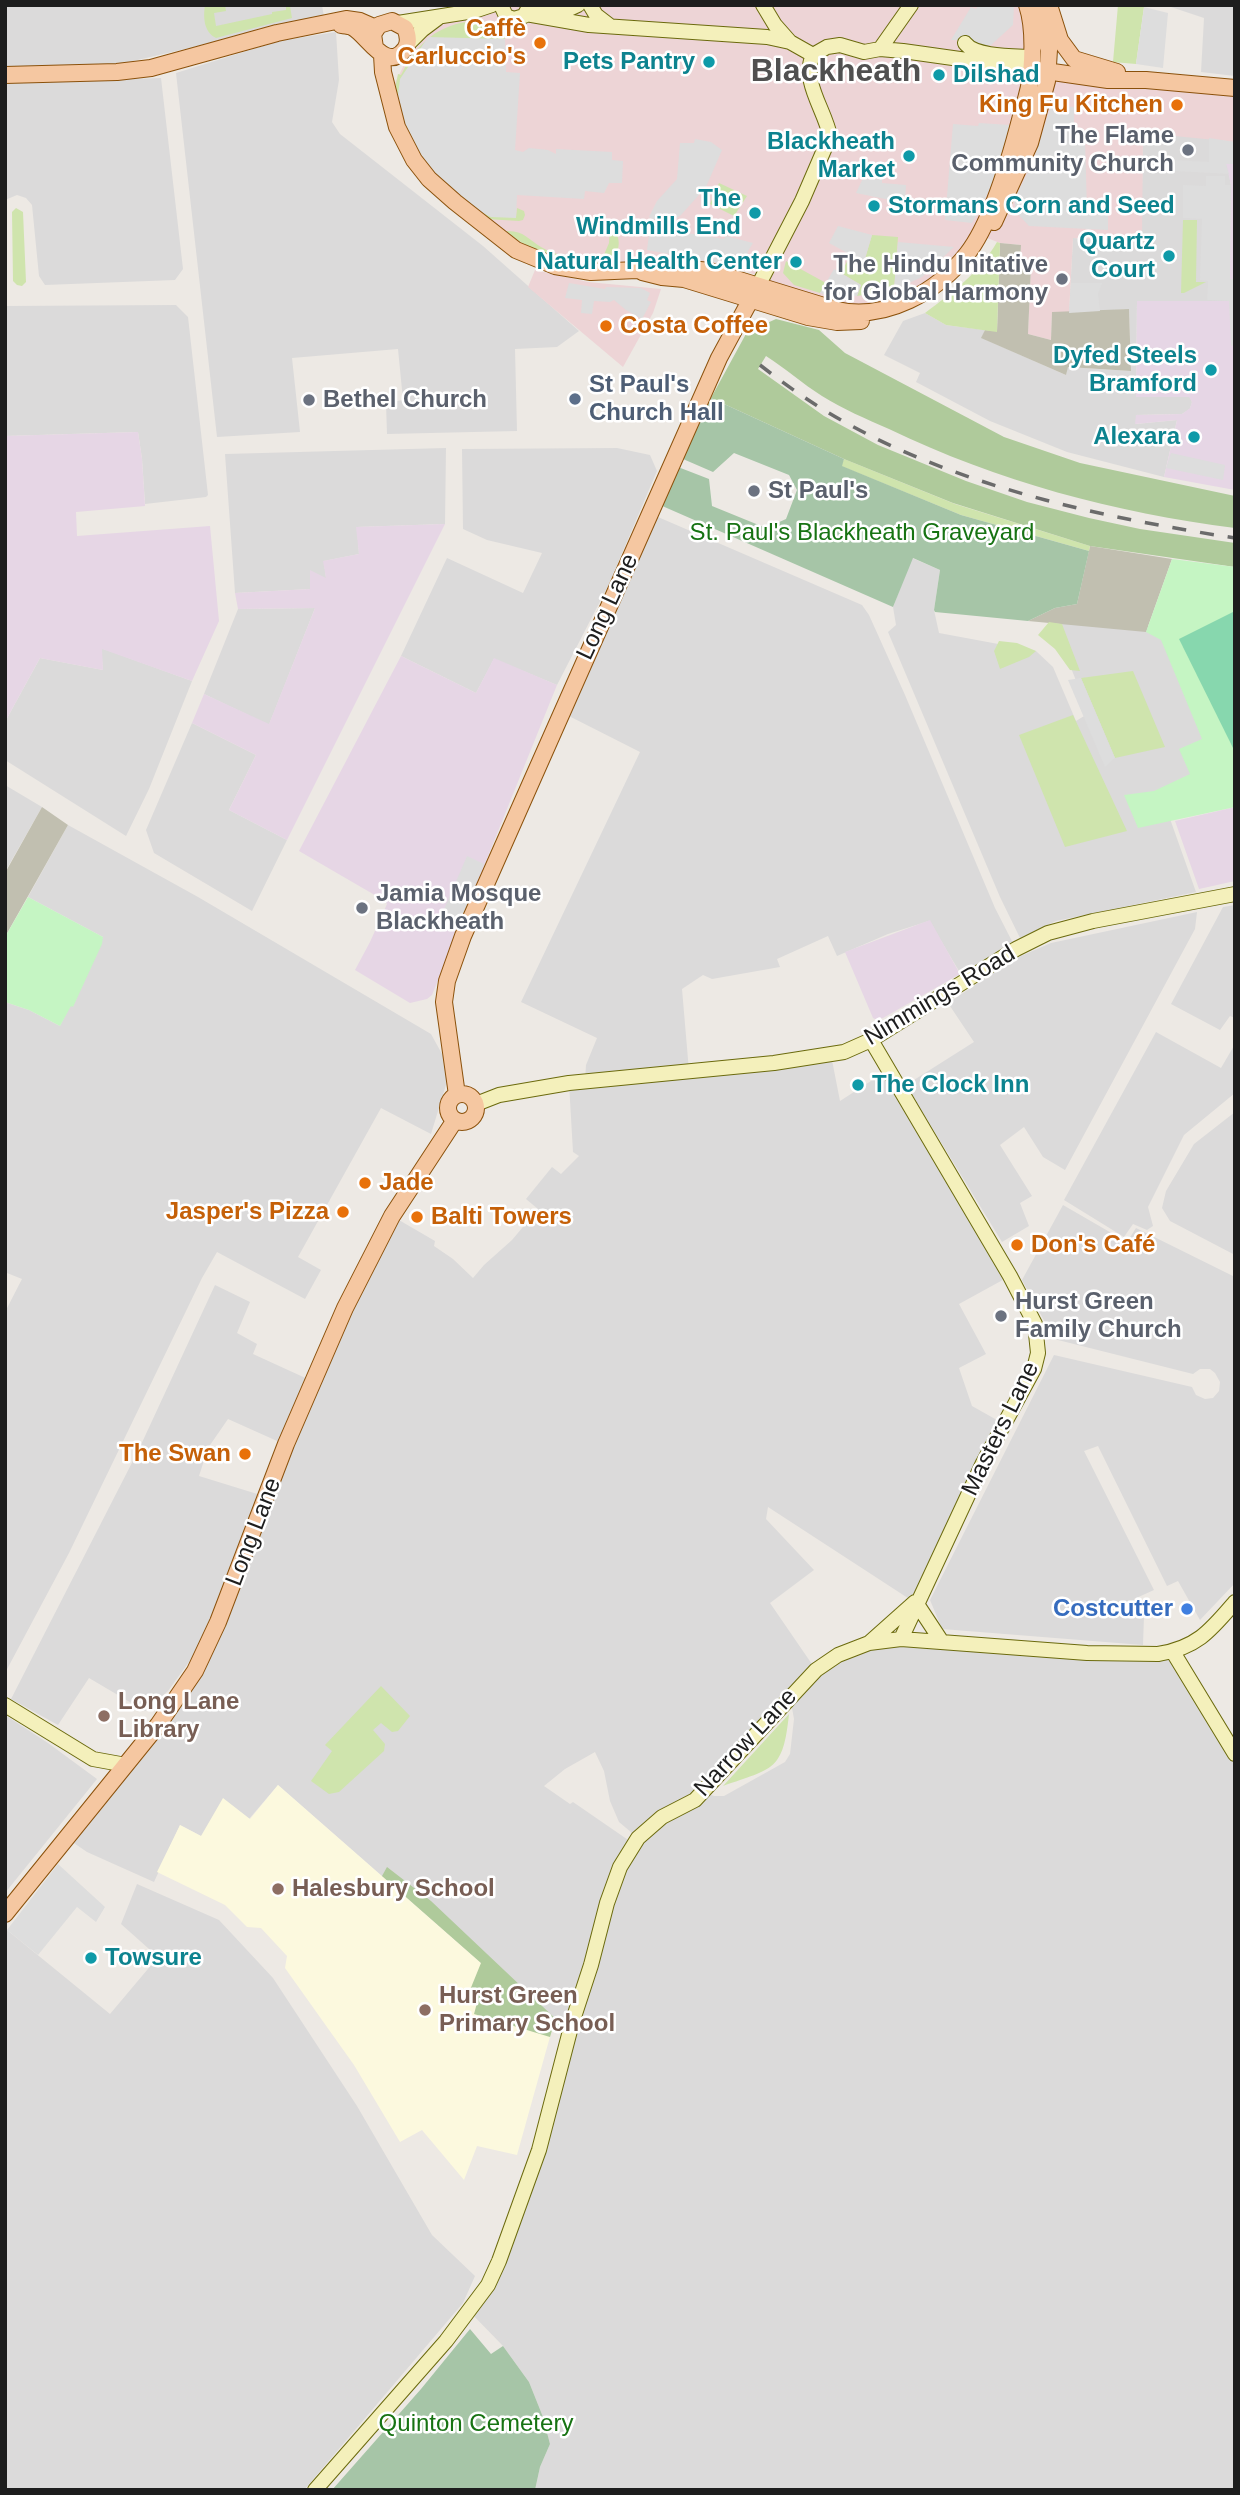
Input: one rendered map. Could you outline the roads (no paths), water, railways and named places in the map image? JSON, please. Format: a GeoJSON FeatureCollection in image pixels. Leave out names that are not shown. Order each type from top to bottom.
{"type":"FeatureCollection","features":[{"type":"Feature","properties":{"kind":"main road"},"geometry":{"type":"LineString","coordinates":[[992,218],[1026,98],[1031,48],[1027,5]]}},
{"type":"Feature","properties":{"kind":"main road"},"geometry":{"type":"LineString","coordinates":[[390,51],[372,39],[376,28],[385,22],[398,23],[405,28],[408,36],[390,51],[389,95],[405,146],[421,170],[455,202],[516,250],[555,266],[590,272],[660,266],[726,274],[754,293],[849,313],[897,305],[932,287],[968,253],[992,218],[1030,143],[1052,67],[1038,5]]}},
{"type":"Feature","properties":{"kind":"main road"},"geometry":{"type":"LineString","coordinates":[[1049,5],[1060,40],[1082,69]]}},
{"type":"Feature","properties":{"kind":"main road"},"geometry":{"type":"LineString","coordinates":[[5,75],[117,72],[151,68],[278,33],[346,19],[376,28]]}},
{"type":"Feature","properties":{"kind":"main road"},"geometry":{"type":"LineString","coordinates":[[331,23],[351,27],[390,51]]}},
{"type":"Feature","properties":{"kind":"main road"},"geometry":{"type":"LineString","coordinates":[[1031,48],[1052,67],[1082,69],[1146,80],[1235,88]]}},
{"type":"Feature","properties":{"kind":"main road"},"geometry":{"type":"LineString","coordinates":[[1043,94],[1050,87],[1082,69]]}},
{"type":"Feature","properties":{"kind":"main road","name":"Long Lane"},"geometry":{"type":"LineString","coordinates":[[457,1095],[444,1002],[447,981],[463,936],[719,358],[754,293]]}},
{"type":"Feature","properties":{"kind":"main road"},"geometry":{"type":"LineString","coordinates":[[457,1095],[469,1095],[476,1104],[476,1111],[471,1119],[464,1122],[455,1120],[450,1114],[451,1099],[457,1095]]}},
{"type":"Feature","properties":{"kind":"main road","name":"Long Lane"},"geometry":{"type":"LineString","coordinates":[[5,1914],[158,1725],[194,1671],[218,1622],[289,1437],[345,1308],[392,1216],[455,1120]]}},
{"type":"Feature","properties":{"kind":"street"},"geometry":{"type":"LineString","coordinates":[[474,11],[492,5]]}},
{"type":"Feature","properties":{"kind":"street"},"geometry":{"type":"LineString","coordinates":[[540,5],[565,11],[578,5]]}},
{"type":"Feature","properties":{"kind":"street"},"geometry":{"type":"LineString","coordinates":[[590,5],[596,15],[609,24]]}},
{"type":"Feature","properties":{"kind":"street"},"geometry":{"type":"LineString","coordinates":[[763,5],[775,25],[790,41],[813,55],[827,47],[840,46],[864,52],[880,49],[963,59],[1009,60],[1031,48]]}},
{"type":"Feature","properties":{"kind":"street"},"geometry":{"type":"LineString","coordinates":[[880,49],[911,5]]}},
{"type":"Feature","properties":{"kind":"street"},"geometry":{"type":"LineString","coordinates":[[398,23],[474,11],[504,11],[514,19],[527,10],[589,25],[609,24],[790,41]]}},
{"type":"Feature","properties":{"kind":"street"},"geometry":{"type":"LineString","coordinates":[[390,51],[442,16]]}},
{"type":"Feature","properties":{"kind":"street"},"geometry":{"type":"LineString","coordinates":[[963,59],[965,43],[970,49],[1009,60],[1020,78],[1026,98]]}},
{"type":"Feature","properties":{"kind":"street","name":"Long Lane"},"geometry":{"type":"LineString","coordinates":[[754,293],[802,201],[830,136],[810,79],[809,66],[813,55]]}},
{"type":"Feature","properties":{"kind":"street","name":"Nimmings Road"},"geometry":{"type":"LineString","coordinates":[[476,1104],[499,1095],[569,1083],[816,1058],[844,1052],[871,1040],[1016,949],[1048,933],[1093,921],[1235,894]]}},
{"type":"Feature","properties":{"kind":"street","name":"Masters Lane"},"geometry":{"type":"LineString","coordinates":[[871,1040],[1010,1276],[1035,1324],[1038,1345],[1034,1369],[983,1463],[901,1639]]}},
{"type":"Feature","properties":{"kind":"street"},"geometry":{"type":"LineString","coordinates":[[869,1643],[919,1600],[942,1642]]}},
{"type":"Feature","properties":{"kind":"street"},"geometry":{"type":"LineString","coordinates":[[1235,1602],[1208,1633],[1173,1652],[1235,1754]]}},
{"type":"Feature","properties":{"kind":"street","name":"Narrow Lane"},"geometry":{"type":"LineString","coordinates":[[315,2490],[446,2341],[488,2285],[539,2150],[607,1903],[620,1867],[638,1838],[662,1817],[695,1800],[704,1792],[816,1670],[838,1655],[869,1643],[901,1639],[1087,1653],[1142,1655],[1173,1652]]}},
{"type":"Feature","properties":{"kind":"street"},"geometry":{"type":"LineString","coordinates":[[5,1705],[93,1759],[126,1765]]}},
{"type":"Feature","properties":{"kind":"street"},"geometry":{"type":"LineString","coordinates":[[93,1759],[111,1784]]}},
{"type":"Feature","properties":{"kind":"railway"},"geometry":{"type":"LineString","coordinates":[[760,365],[809,400],[863,432],[913,456],[965,476],[1072,507],[1235,538]]}},
{"type":"Feature","properties":{"kind":"place","name":"Caffè Carluccio's"},"geometry":{"type":"Point","coordinates":[540,43]}},
{"type":"Feature","properties":{"kind":"place","name":"Pets Pantry"},"geometry":{"type":"Point","coordinates":[709,62]}},
{"type":"Feature","properties":{"kind":"place","name":"Dilshad"},"geometry":{"type":"Point","coordinates":[939,75]}},
{"type":"Feature","properties":{"kind":"place","name":"King Fu Kitchen"},"geometry":{"type":"Point","coordinates":[1177,105]}},
{"type":"Feature","properties":{"kind":"place","name":"The Flame Community Church"},"geometry":{"type":"Point","coordinates":[1188,150]}},
{"type":"Feature","properties":{"kind":"place","name":"Blackheath Market"},"geometry":{"type":"Point","coordinates":[909,156]}},
{"type":"Feature","properties":{"kind":"place","name":"Stormans Corn and Seed"},"geometry":{"type":"Point","coordinates":[874,206]}},
{"type":"Feature","properties":{"kind":"place","name":"The Windmills End"},"geometry":{"type":"Point","coordinates":[755,213]}},
{"type":"Feature","properties":{"kind":"place","name":"Quartz Court"},"geometry":{"type":"Point","coordinates":[1169,256]}},
{"type":"Feature","properties":{"kind":"place","name":"Natural Health Center"},"geometry":{"type":"Point","coordinates":[796,262]}},
{"type":"Feature","properties":{"kind":"place","name":"The Hindu Initative for Global Harmony"},"geometry":{"type":"Point","coordinates":[1062,279]}},
{"type":"Feature","properties":{"kind":"place","name":"Costa Coffee"},"geometry":{"type":"Point","coordinates":[606,326]}},
{"type":"Feature","properties":{"kind":"place","name":"Dyfed Steels Bramford"},"geometry":{"type":"Point","coordinates":[1211,370]}},
{"type":"Feature","properties":{"kind":"place","name":"St Paul's Church Hall"},"geometry":{"type":"Point","coordinates":[575,399]}},
{"type":"Feature","properties":{"kind":"place","name":"Bethel Church"},"geometry":{"type":"Point","coordinates":[309,400]}},
{"type":"Feature","properties":{"kind":"place","name":"Alexara"},"geometry":{"type":"Point","coordinates":[1194,437]}},
{"type":"Feature","properties":{"kind":"place","name":"St Paul's"},"geometry":{"type":"Point","coordinates":[754,491]}},
{"type":"Feature","properties":{"kind":"place","name":"Jamia Mosque Blackheath"},"geometry":{"type":"Point","coordinates":[362,908]}},
{"type":"Feature","properties":{"kind":"place","name":"The Clock Inn"},"geometry":{"type":"Point","coordinates":[858,1085]}},
{"type":"Feature","properties":{"kind":"place","name":"Jade"},"geometry":{"type":"Point","coordinates":[365,1183]}},
{"type":"Feature","properties":{"kind":"place","name":"Jasper's Pizza"},"geometry":{"type":"Point","coordinates":[343,1212]}},
{"type":"Feature","properties":{"kind":"place","name":"Balti Towers"},"geometry":{"type":"Point","coordinates":[417,1217]}},
{"type":"Feature","properties":{"kind":"place","name":"Don's Café"},"geometry":{"type":"Point","coordinates":[1017,1245]}},
{"type":"Feature","properties":{"kind":"place","name":"Hurst Green Family Church"},"geometry":{"type":"Point","coordinates":[1001,1316]}},
{"type":"Feature","properties":{"kind":"place","name":"The Swan"},"geometry":{"type":"Point","coordinates":[245,1454]}},
{"type":"Feature","properties":{"kind":"place","name":"Costcutter"},"geometry":{"type":"Point","coordinates":[1187,1609]}},
{"type":"Feature","properties":{"kind":"place","name":"Long Lane Library"},"geometry":{"type":"Point","coordinates":[104,1716]}},
{"type":"Feature","properties":{"kind":"place","name":"Halesbury School"},"geometry":{"type":"Point","coordinates":[278,1889]}},
{"type":"Feature","properties":{"kind":"place","name":"Towsure"},"geometry":{"type":"Point","coordinates":[91,1958]}},
{"type":"Feature","properties":{"kind":"place","name":"Hurst Green Primary School"},"geometry":{"type":"Point","coordinates":[425,2010]}},
{"type":"Feature","properties":{"kind":"district","name":"Blackheath"},"geometry":{"type":"Point","coordinates":[836,72]}},
{"type":"Feature","properties":{"kind":"park label","name":"St. Paul's Blackheath Graveyard"},"geometry":{"type":"Point","coordinates":[862,533]}},
{"type":"Feature","properties":{"kind":"park label","name":"Quinton Cemetery"},"geometry":{"type":"Point","coordinates":[476,2424]}}]}
